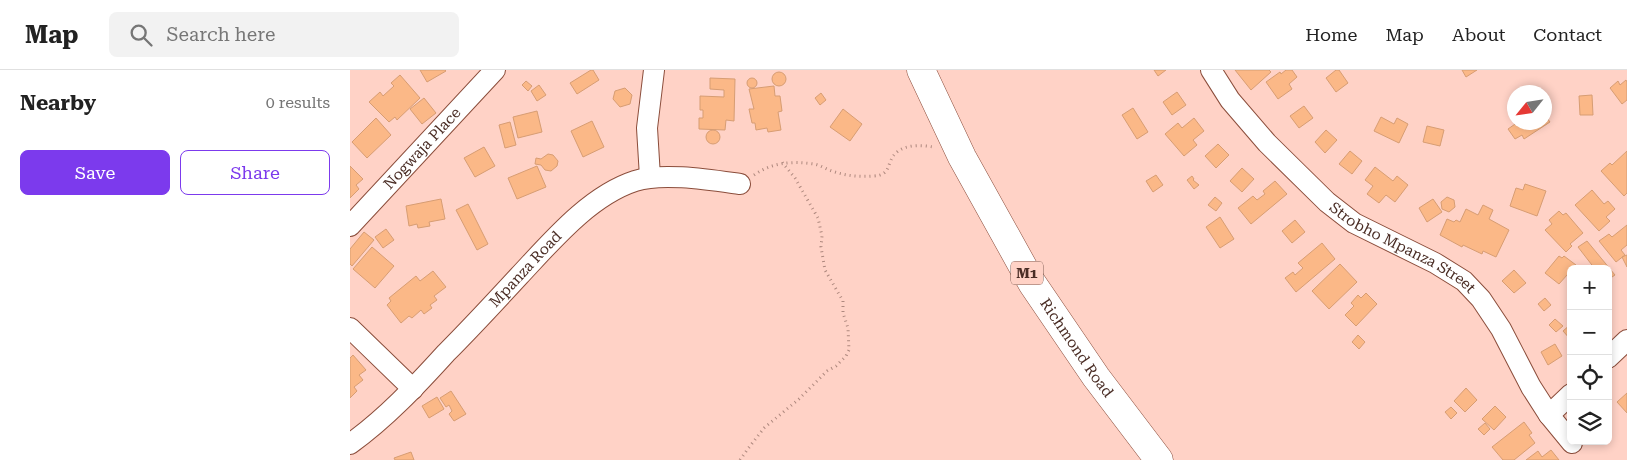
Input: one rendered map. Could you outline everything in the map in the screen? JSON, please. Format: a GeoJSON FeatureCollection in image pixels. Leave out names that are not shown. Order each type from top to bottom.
{"type":"FeatureCollection","features":[{"type":"Feature","properties":{"kind":"highway","name":"Richmond Road"},"geometry":{"type":"LineString","coordinates":[[921,70],[962,157],[1032,283],[1096,377],[1159,460]]}},
{"type":"Feature","properties":{"kind":"street","name":"Nogwaja Place"},"geometry":{"type":"LineString","coordinates":[[350,226],[495,70]]}},
{"type":"Feature","properties":{"kind":"street"},"geometry":{"type":"LineString","coordinates":[[650,178],[647,128],[654,70]]}},
{"type":"Feature","properties":{"kind":"street","name":"Strobho Mpanza Street"},"geometry":{"type":"LineString","coordinates":[[1211,70],[1230,100],[1267,143],[1327,202],[1354,223],[1436,263],[1464,281],[1476,293],[1501,329],[1531,387],[1567,437]]}},
{"type":"Feature","properties":{"kind":"street","name":"Mpanza Road"},"geometry":{"type":"LineString","coordinates":[[350,444],[374,426],[413,389],[546,247],[578,215],[604,196],[634,181],[650,178],[703,179],[740,184]]}},
{"type":"Feature","properties":{"kind":"street"},"geometry":{"type":"LineString","coordinates":[[350,328],[413,389]]}},
{"type":"Feature","properties":{"kind":"street"},"geometry":{"type":"LineString","coordinates":[[1611,355],[1627,340]]}},
{"type":"Feature","properties":{"kind":"street"},"geometry":{"type":"LineString","coordinates":[[1550,415],[1567,398]]}},
{"type":"Feature","properties":{"kind":"path"},"geometry":{"type":"LineString","coordinates":[[740,184],[764,168],[782,162],[815,164],[851,177],[868,177],[881,176],[896,153],[907,147],[923,145],[935,147],[962,157]]}},
{"type":"Feature","properties":{"kind":"path"},"geometry":{"type":"LineString","coordinates":[[740,460],[764,428],[799,399],[827,371],[836,366],[849,350],[848,328],[843,313],[843,300],[825,270],[821,247],[822,236],[818,218],[795,178],[782,162]]}},
{"type":"Feature","properties":{"kind":"building"},"geometry":{"type":"Polygon","coordinates":[[[420,70],[445,70],[446,71],[427,82],[420,70]]]}},
{"type":"Feature","properties":{"kind":"building"},"geometry":{"type":"Polygon","coordinates":[[[593,70],[599,80],[577,94],[570,83],[593,70]]]}},
{"type":"Feature","properties":{"kind":"building"},"geometry":{"type":"Polygon","coordinates":[[[1154,70],[1166,70],[1158,76],[1154,70]]]}},
{"type":"Feature","properties":{"kind":"building"},"geometry":{"type":"Polygon","coordinates":[[[1235,70],[1269,70],[1271,72],[1251,90],[1235,70]]]}},
{"type":"Feature","properties":{"kind":"building"},"geometry":{"type":"Polygon","coordinates":[[[1286,70],[1292,70],[1297,77],[1289,84],[1292,89],[1278,99],[1266,82],[1286,70]]]}},
{"type":"Feature","properties":{"kind":"building"},"geometry":{"type":"Polygon","coordinates":[[[1336,70],[1339,70],[1348,83],[1336,92],[1326,78],[1336,70]]]}},
{"type":"Feature","properties":{"kind":"building"},"geometry":{"type":"Polygon","coordinates":[[[1462,70],[1477,70],[1466,77],[1462,70]]]}},
{"type":"Feature","properties":{"kind":"building"},"geometry":{"type":"Polygon","coordinates":[[[779,72],[784,74],[786,79],[784,84],[779,86],[774,84],[772,79],[774,74],[779,72]]]}},
{"type":"Feature","properties":{"kind":"building"},"geometry":{"type":"Polygon","coordinates":[[[400,75],[420,98],[397,120],[395,117],[389,122],[369,102],[380,92],[383,96],[394,86],[391,83],[400,75]]]}},
{"type":"Feature","properties":{"kind":"building"},"geometry":{"type":"Polygon","coordinates":[[[710,78],[735,79],[734,121],[726,120],[725,130],[699,129],[699,118],[703,118],[703,110],[700,110],[700,96],[724,97],[724,90],[710,89],[710,78]]]}},
{"type":"Feature","properties":{"kind":"building"},"geometry":{"type":"Polygon","coordinates":[[[750,78],[754,78],[757,83],[754,88],[750,88],[747,85],[747,81],[750,78]]]}},
{"type":"Feature","properties":{"kind":"building"},"geometry":{"type":"Polygon","coordinates":[[[1626,80],[1627,100],[1622,104],[1610,88],[1618,81],[1620,85],[1626,80]]]}},
{"type":"Feature","properties":{"kind":"building"},"geometry":{"type":"Polygon","coordinates":[[[526,81],[532,86],[528,91],[522,85],[526,81]]]}},
{"type":"Feature","properties":{"kind":"building"},"geometry":{"type":"Polygon","coordinates":[[[539,85],[546,95],[537,101],[531,91],[539,85]]]}},
{"type":"Feature","properties":{"kind":"building"},"geometry":{"type":"Polygon","coordinates":[[[774,86],[775,96],[780,96],[782,111],[778,112],[781,130],[768,132],[767,128],[756,130],[755,123],[752,123],[749,109],[754,109],[749,89],[774,86]]]}},
{"type":"Feature","properties":{"kind":"building"},"geometry":{"type":"Polygon","coordinates":[[[625,88],[632,95],[630,104],[620,107],[613,99],[615,91],[625,88]]]}},
{"type":"Feature","properties":{"kind":"building"},"geometry":{"type":"Polygon","coordinates":[[[1177,92],[1186,105],[1172,115],[1163,102],[1177,92]]]}},
{"type":"Feature","properties":{"kind":"building"},"geometry":{"type":"Polygon","coordinates":[[[821,93],[826,100],[820,105],[815,98],[821,93]]]}},
{"type":"Feature","properties":{"kind":"building"},"geometry":{"type":"Polygon","coordinates":[[[1592,95],[1593,115],[1580,115],[1579,96],[1592,95]]]}},
{"type":"Feature","properties":{"kind":"building"},"geometry":{"type":"Polygon","coordinates":[[[424,98],[436,113],[422,124],[410,109],[424,98]]]}},
{"type":"Feature","properties":{"kind":"building"},"geometry":{"type":"Polygon","coordinates":[[[1304,106],[1313,118],[1299,128],[1290,116],[1304,106]]]}},
{"type":"Feature","properties":{"kind":"building"},"geometry":{"type":"Polygon","coordinates":[[[1133,108],[1148,132],[1137,139],[1122,115],[1133,108]]]}},
{"type":"Feature","properties":{"kind":"building"},"geometry":{"type":"Polygon","coordinates":[[[843,109],[862,124],[850,141],[830,127],[843,109]]]}},
{"type":"Feature","properties":{"kind":"building"},"geometry":{"type":"Polygon","coordinates":[[[537,111],[542,132],[518,138],[513,117],[537,111]]]}},
{"type":"Feature","properties":{"kind":"building"},"geometry":{"type":"Polygon","coordinates":[[[1381,117],[1394,124],[1397,118],[1408,124],[1399,143],[1374,131],[1381,117]]]}},
{"type":"Feature","properties":{"kind":"building"},"geometry":{"type":"Polygon","coordinates":[[[376,118],[391,135],[367,158],[352,142],[376,118]]]}},
{"type":"Feature","properties":{"kind":"building"},"geometry":{"type":"Polygon","coordinates":[[[1194,118],[1204,131],[1193,140],[1197,145],[1184,156],[1165,134],[1178,123],[1182,128],[1194,118]]]}},
{"type":"Feature","properties":{"kind":"building"},"geometry":{"type":"Polygon","coordinates":[[[592,121],[604,147],[583,157],[571,131],[592,121]]]}},
{"type":"Feature","properties":{"kind":"building"},"geometry":{"type":"Polygon","coordinates":[[[510,122],[516,145],[505,148],[499,125],[510,122]]]}},
{"type":"Feature","properties":{"kind":"building"},"geometry":{"type":"Polygon","coordinates":[[[1427,126],[1444,130],[1440,146],[1423,142],[1427,126]]]}},
{"type":"Feature","properties":{"kind":"building"},"geometry":{"type":"Polygon","coordinates":[[[710,130],[716,130],[720,137],[716,144],[710,144],[706,140],[706,134],[710,130]]]}},
{"type":"Feature","properties":{"kind":"building"},"geometry":{"type":"Polygon","coordinates":[[[1326,130],[1337,140],[1325,153],[1315,142],[1326,130]]]}},
{"type":"Feature","properties":{"kind":"building"},"geometry":{"type":"Polygon","coordinates":[[[1509,130],[1538,130],[1524,139],[1522,135],[1515,139],[1509,130]]]}},
{"type":"Feature","properties":{"kind":"building"},"geometry":{"type":"Polygon","coordinates":[[[1218,144],[1229,155],[1216,168],[1205,156],[1218,144]]]}},
{"type":"Feature","properties":{"kind":"building"},"geometry":{"type":"Polygon","coordinates":[[[484,147],[495,166],[475,177],[464,158],[484,147]]]}},
{"type":"Feature","properties":{"kind":"building"},"geometry":{"type":"Polygon","coordinates":[[[1350,151],[1362,161],[1352,174],[1339,164],[1350,151]]]}},
{"type":"Feature","properties":{"kind":"building"},"geometry":{"type":"Polygon","coordinates":[[[1627,151],[1627,193],[1624,196],[1601,171],[1610,163],[1612,165],[1627,151]]]}},
{"type":"Feature","properties":{"kind":"building"},"geometry":{"type":"Polygon","coordinates":[[[548,154],[553,155],[558,161],[557,166],[551,171],[535,164],[536,158],[541,159],[548,154]]]}},
{"type":"Feature","properties":{"kind":"building"},"geometry":{"type":"Polygon","coordinates":[[[350,166],[363,179],[356,185],[359,189],[350,198],[350,166]]]}},
{"type":"Feature","properties":{"kind":"building"},"geometry":{"type":"Polygon","coordinates":[[[537,166],[546,187],[517,199],[508,178],[537,166]]]}},
{"type":"Feature","properties":{"kind":"building"},"geometry":{"type":"Polygon","coordinates":[[[1375,167],[1393,181],[1397,176],[1408,185],[1395,202],[1386,195],[1379,203],[1367,194],[1373,186],[1365,180],[1375,167]]]}},
{"type":"Feature","properties":{"kind":"building"},"geometry":{"type":"Polygon","coordinates":[[[1242,168],[1254,179],[1242,192],[1230,181],[1242,168]]]}},
{"type":"Feature","properties":{"kind":"building"},"geometry":{"type":"Polygon","coordinates":[[[1156,175],[1163,185],[1153,192],[1146,181],[1156,175]]]}},
{"type":"Feature","properties":{"kind":"building"},"geometry":{"type":"Polygon","coordinates":[[[1192,176],[1193,180],[1199,185],[1194,189],[1187,180],[1192,176]]]}},
{"type":"Feature","properties":{"kind":"building"},"geometry":{"type":"Polygon","coordinates":[[[1275,181],[1287,194],[1251,224],[1238,208],[1253,196],[1257,200],[1265,194],[1263,191],[1275,181]]]}},
{"type":"Feature","properties":{"kind":"building"},"geometry":{"type":"Polygon","coordinates":[[[1525,184],[1546,191],[1537,216],[1510,206],[1516,188],[1523,190],[1525,184]]]}},
{"type":"Feature","properties":{"kind":"building"},"geometry":{"type":"Polygon","coordinates":[[[1592,190],[1604,204],[1608,201],[1615,209],[1606,217],[1610,221],[1599,231],[1575,205],[1592,190]]]}},
{"type":"Feature","properties":{"kind":"building"},"geometry":{"type":"Polygon","coordinates":[[[1215,197],[1222,203],[1216,211],[1208,205],[1215,197]]]}},
{"type":"Feature","properties":{"kind":"building"},"geometry":{"type":"Polygon","coordinates":[[[1447,197],[1454,200],[1455,207],[1449,212],[1442,209],[1441,202],[1447,197]]]}},
{"type":"Feature","properties":{"kind":"building"},"geometry":{"type":"Polygon","coordinates":[[[441,199],[445,219],[429,222],[430,226],[418,228],[417,224],[409,226],[406,206],[441,199]]]}},
{"type":"Feature","properties":{"kind":"building"},"geometry":{"type":"Polygon","coordinates":[[[1433,199],[1442,212],[1427,222],[1419,208],[1433,199]]]}},
{"type":"Feature","properties":{"kind":"building"},"geometry":{"type":"Polygon","coordinates":[[[468,204],[488,244],[477,250],[456,210],[468,204]]]}},
{"type":"Feature","properties":{"kind":"building"},"geometry":{"type":"Polygon","coordinates":[[[1483,205],[1493,210],[1489,219],[1509,230],[1496,257],[1483,251],[1482,254],[1463,245],[1462,247],[1440,235],[1447,219],[1460,222],[1466,209],[1478,215],[1483,205]]]}},
{"type":"Feature","properties":{"kind":"building"},"geometry":{"type":"Polygon","coordinates":[[[1559,211],[1563,215],[1566,213],[1583,233],[1570,244],[1572,246],[1566,252],[1545,230],[1552,224],[1549,220],[1559,211]]]}},
{"type":"Feature","properties":{"kind":"building"},"geometry":{"type":"Polygon","coordinates":[[[1220,217],[1234,239],[1220,248],[1206,227],[1220,217]]]}},
{"type":"Feature","properties":{"kind":"building"},"geometry":{"type":"Polygon","coordinates":[[[1295,220],[1305,232],[1292,243],[1282,231],[1295,220]]]}},
{"type":"Feature","properties":{"kind":"building"},"geometry":{"type":"Polygon","coordinates":[[[1627,225],[1627,245],[1621,250],[1625,255],[1616,262],[1599,241],[1609,234],[1612,237],[1627,225]]]}},
{"type":"Feature","properties":{"kind":"building"},"geometry":{"type":"Polygon","coordinates":[[[386,229],[394,240],[383,248],[375,237],[386,229]]]}},
{"type":"Feature","properties":{"kind":"building"},"geometry":{"type":"Polygon","coordinates":[[[364,232],[374,240],[352,266],[350,264],[350,249],[364,232]]]}},
{"type":"Feature","properties":{"kind":"building"},"geometry":{"type":"Polygon","coordinates":[[[1587,241],[1607,265],[1592,265],[1578,247],[1587,241]]]}},
{"type":"Feature","properties":{"kind":"building"},"geometry":{"type":"Polygon","coordinates":[[[1322,243],[1335,259],[1296,292],[1285,278],[1293,272],[1295,275],[1303,268],[1298,263],[1322,243]]]}},
{"type":"Feature","properties":{"kind":"building"},"geometry":{"type":"Polygon","coordinates":[[[372,247],[394,266],[375,288],[353,269],[372,247]]]}},
{"type":"Feature","properties":{"kind":"building"},"geometry":{"type":"Polygon","coordinates":[[[1627,255],[1627,267],[1622,257],[1627,255]]]}},
{"type":"Feature","properties":{"kind":"building"},"geometry":{"type":"Polygon","coordinates":[[[1559,256],[1562,258],[1564,256],[1576,265],[1567,265],[1567,275],[1559,284],[1545,273],[1559,256]]]}},
{"type":"Feature","properties":{"kind":"building"},"geometry":{"type":"Polygon","coordinates":[[[1340,264],[1357,282],[1329,309],[1312,291],[1340,264]]]}},
{"type":"Feature","properties":{"kind":"building"},"geometry":{"type":"Polygon","coordinates":[[[1514,270],[1526,283],[1514,293],[1502,281],[1514,270]]]}},
{"type":"Feature","properties":{"kind":"building"},"geometry":{"type":"Polygon","coordinates":[[[433,271],[446,287],[434,296],[437,300],[430,305],[432,308],[424,314],[421,310],[412,318],[409,316],[401,323],[387,305],[391,301],[389,298],[416,276],[420,281],[433,271]]]}},
{"type":"Feature","properties":{"kind":"building"},"geometry":{"type":"Polygon","coordinates":[[[1366,293],[1377,304],[1356,326],[1345,315],[1354,306],[1351,303],[1358,295],[1361,298],[1366,293]]]}},
{"type":"Feature","properties":{"kind":"building"},"geometry":{"type":"Polygon","coordinates":[[[1545,298],[1551,305],[1544,311],[1538,304],[1545,298]]]}},
{"type":"Feature","properties":{"kind":"building"},"geometry":{"type":"Polygon","coordinates":[[[1555,319],[1563,326],[1556,332],[1549,325],[1555,319]]]}},
{"type":"Feature","properties":{"kind":"building"},"geometry":{"type":"Polygon","coordinates":[[[1567,328],[1567,336],[1563,331],[1567,328]]]}},
{"type":"Feature","properties":{"kind":"building"},"geometry":{"type":"Polygon","coordinates":[[[1358,335],[1365,342],[1359,349],[1352,342],[1358,335]]]}},
{"type":"Feature","properties":{"kind":"building"},"geometry":{"type":"Polygon","coordinates":[[[1555,344],[1562,356],[1548,365],[1541,352],[1555,344]]]}},
{"type":"Feature","properties":{"kind":"building"},"geometry":{"type":"Polygon","coordinates":[[[353,355],[366,370],[359,375],[363,380],[354,387],[357,391],[350,398],[350,358],[353,355]]]}},
{"type":"Feature","properties":{"kind":"building"},"geometry":{"type":"Polygon","coordinates":[[[1466,388],[1477,400],[1465,412],[1454,401],[1466,388]]]}},
{"type":"Feature","properties":{"kind":"building"},"geometry":{"type":"Polygon","coordinates":[[[451,391],[466,414],[454,421],[449,414],[452,411],[449,405],[446,407],[440,398],[451,391]]]}},
{"type":"Feature","properties":{"kind":"building"},"geometry":{"type":"Polygon","coordinates":[[[1627,393],[1627,413],[1617,402],[1627,393]]]}},
{"type":"Feature","properties":{"kind":"building"},"geometry":{"type":"Polygon","coordinates":[[[437,397],[444,409],[429,418],[422,406],[437,397]]]}},
{"type":"Feature","properties":{"kind":"building"},"geometry":{"type":"Polygon","coordinates":[[[1495,406],[1506,417],[1494,430],[1482,419],[1495,406]]]}},
{"type":"Feature","properties":{"kind":"building"},"geometry":{"type":"Polygon","coordinates":[[[1451,407],[1457,413],[1451,419],[1445,412],[1451,407]]]}},
{"type":"Feature","properties":{"kind":"building"},"geometry":{"type":"Polygon","coordinates":[[[1524,422],[1532,433],[1529,435],[1535,443],[1514,460],[1503,460],[1492,447],[1524,422]]]}},
{"type":"Feature","properties":{"kind":"building"},"geometry":{"type":"Polygon","coordinates":[[[1485,423],[1490,429],[1484,435],[1478,429],[1485,423]]]}},
{"type":"Feature","properties":{"kind":"building"},"geometry":{"type":"Polygon","coordinates":[[[1551,450],[1559,460],[1526,460],[1538,451],[1542,457],[1551,450]]]}},
{"type":"Feature","properties":{"kind":"building"},"geometry":{"type":"Polygon","coordinates":[[[411,452],[414,460],[395,460],[394,458],[411,452]]]}}]}
